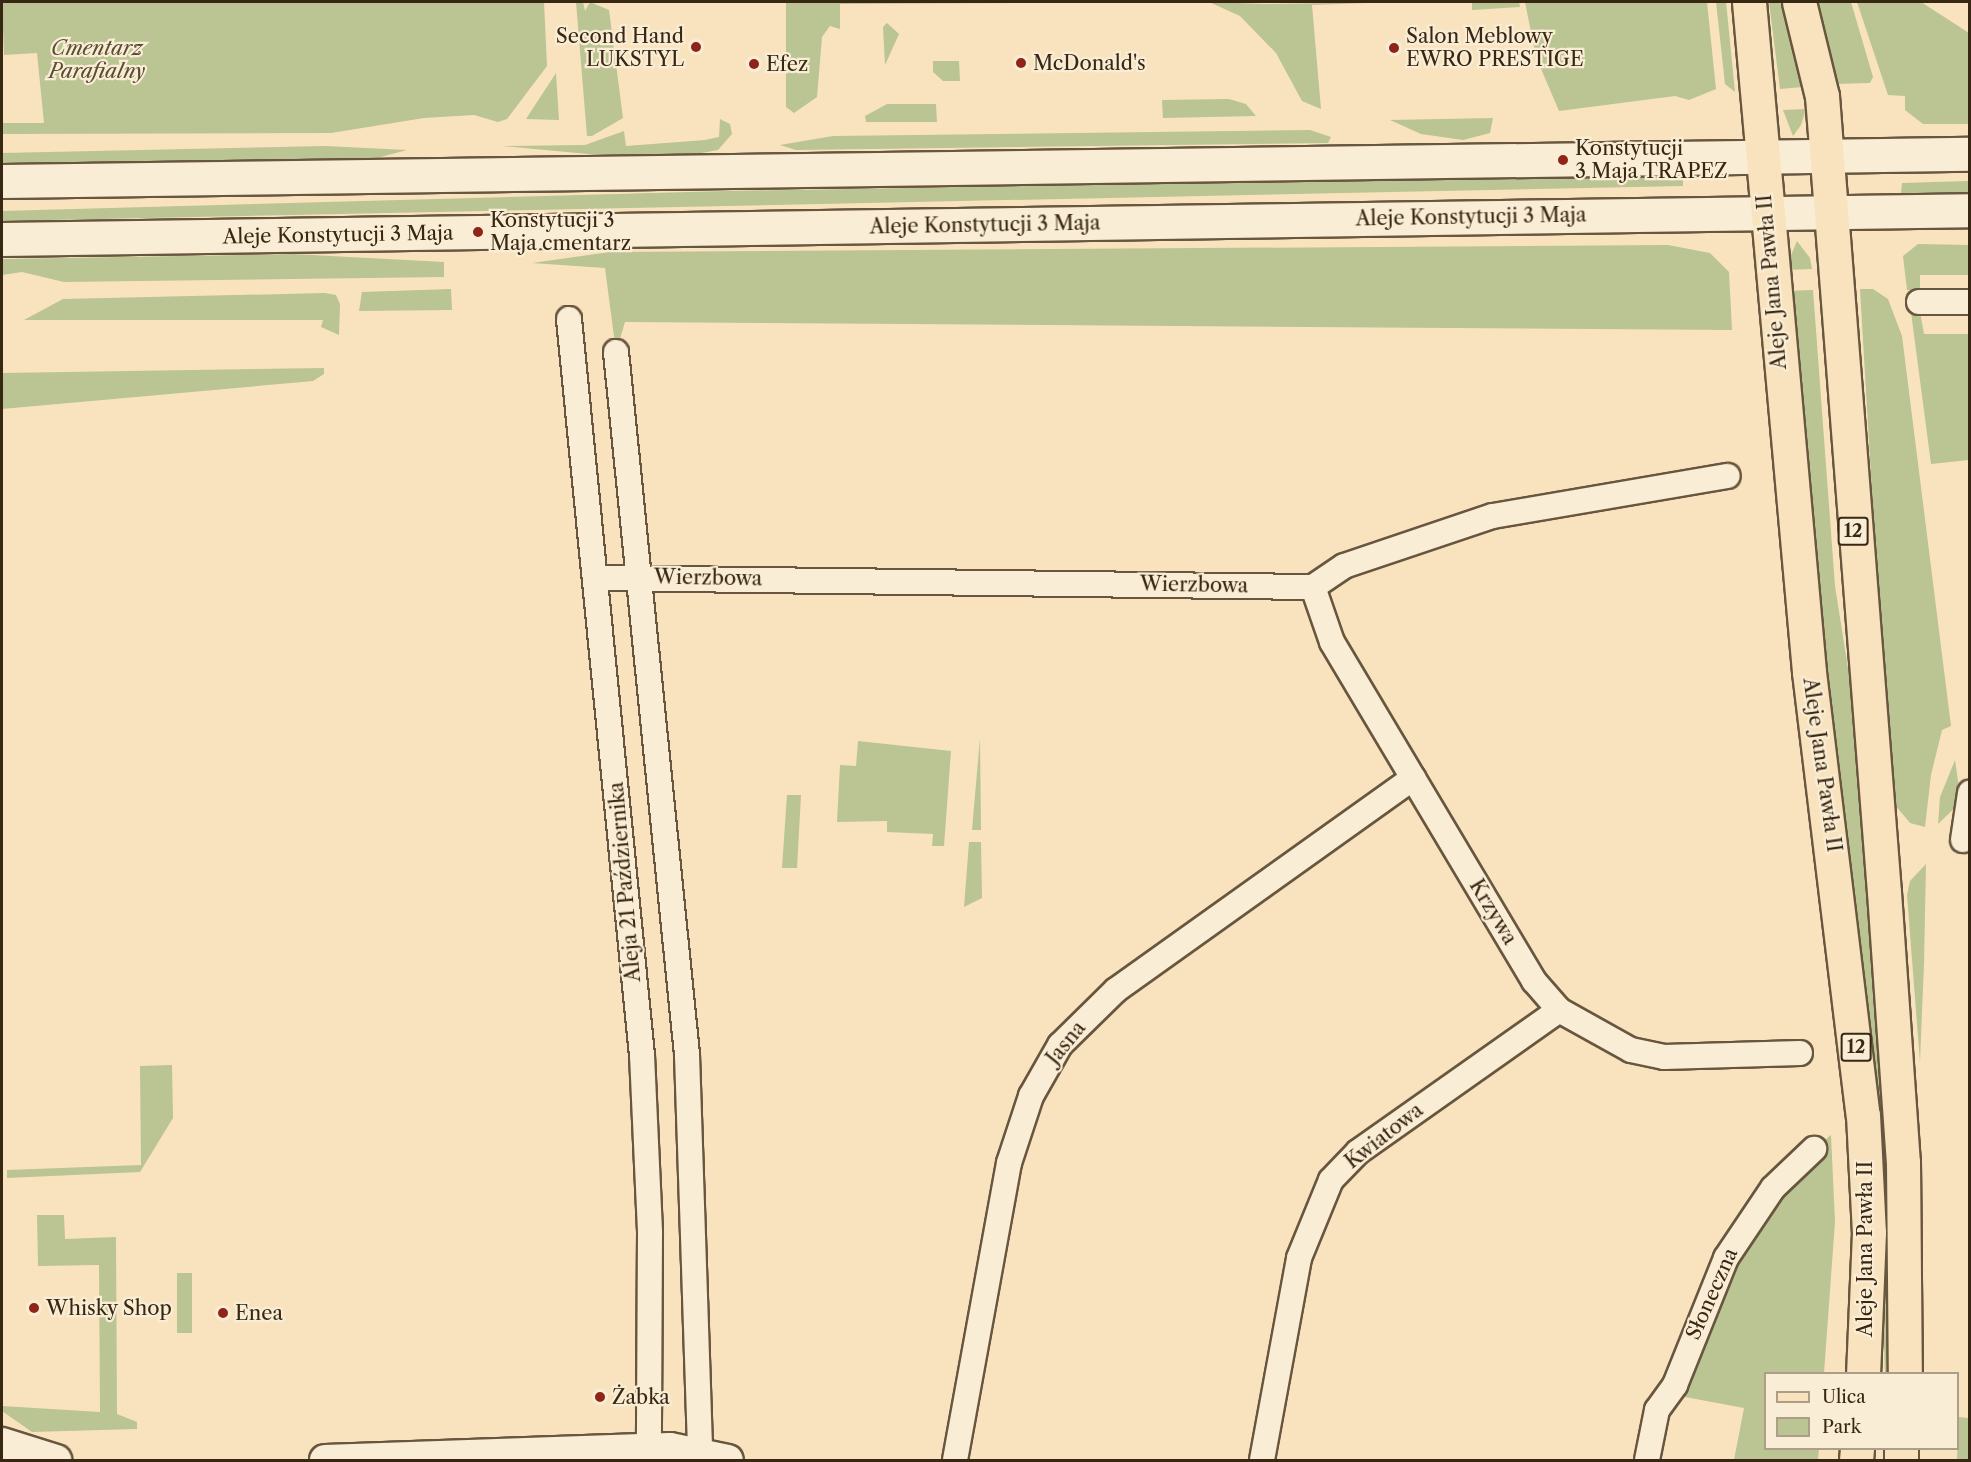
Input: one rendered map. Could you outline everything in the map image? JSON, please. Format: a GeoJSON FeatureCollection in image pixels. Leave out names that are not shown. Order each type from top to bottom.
{"type":"FeatureCollection","features":[{"type":"Feature","properties":{"kind":"main road","name":"12"},"geometry":{"type":"LineString","coordinates":[[1749,2],[1760,157]]}},
{"type":"Feature","properties":{"kind":"main road","name":"12"},"geometry":{"type":"LineString","coordinates":[[1799,2],[1821,96],[1826,156]]}},
{"type":"Feature","properties":{"kind":"main road"},"geometry":{"type":"LineString","coordinates":[[2,181],[1970,154]]}},
{"type":"Feature","properties":{"kind":"main road","name":"Aleje Jana Pawła II"},"geometry":{"type":"LineString","coordinates":[[1826,156],[1828,212],[1903,1162],[1905,1372]]}},
{"type":"Feature","properties":{"kind":"main road","name":"Aleje Jana Pawła II"},"geometry":{"type":"LineString","coordinates":[[1760,157],[1809,672],[1863,1116],[1869,1232],[1863,1372]]}},
{"type":"Feature","properties":{"kind":"main road","name":"Aleje Konstytucji 3 Maja"},"geometry":{"type":"LineString","coordinates":[[2,239],[1970,210]]}},
{"type":"Feature","properties":{"kind":"street"},"geometry":{"type":"LineString","coordinates":[[1919,302],[1970,302]]}},
{"type":"Feature","properties":{"kind":"street","name":"Aleja 21 Października"},"geometry":{"type":"LineString","coordinates":[[569,319],[642,1055],[650,1233],[649,1448]]}},
{"type":"Feature","properties":{"kind":"street"},"geometry":{"type":"LineString","coordinates":[[325,1461],[649,1448],[714,1458],[687,1055],[641,577],[616,352]]}},
{"type":"Feature","properties":{"kind":"street"},"geometry":{"type":"LineString","coordinates":[[1313,587],[1344,566],[1493,516],[1728,476]]}},
{"type":"Feature","properties":{"kind":"street","name":"Wierzbowa"},"geometry":{"type":"LineString","coordinates":[[596,578],[1313,587]]}},
{"type":"Feature","properties":{"kind":"street","name":"Krzywa"},"geometry":{"type":"LineString","coordinates":[[1313,587],[1332,642],[1534,981],[1559,1010],[1631,1050],[1664,1057],[1800,1053]]}},
{"type":"Feature","properties":{"kind":"street","name":"Jasna"},"geometry":{"type":"LineString","coordinates":[[955,1461],[1009,1163],[1031,1096],[1060,1046],[1116,990],[1413,778]]}},
{"type":"Feature","properties":{"kind":"street"},"geometry":{"type":"LineString","coordinates":[[1963,840],[1970,793]]}},
{"type":"Feature","properties":{"kind":"street","name":"Kwiatowa"},"geometry":{"type":"LineString","coordinates":[[1262,1461],[1285,1323],[1311,1217],[1331,1180],[1358,1152],[1559,1010]]}},
{"type":"Feature","properties":{"kind":"street","name":"Słoneczna"},"geometry":{"type":"LineString","coordinates":[[1647,1461],[1657,1410],[1675,1385],[1726,1258],[1773,1188],[1814,1149]]}},
{"type":"Feature","properties":{"kind":"street"},"geometry":{"type":"LineString","coordinates":[[2,1443],[56,1461]]}},
{"type":"Feature","properties":{"kind":"street"},"geometry":{"type":"LineString","coordinates":[[2,1450],[3,1461]]}},
{"type":"Feature","properties":{"kind":"green space","name":"Cmentarz Parafialny"},"geometry":{"type":"Polygon","coordinates":[[[2,2],[544,2],[547,66],[507,119],[498,122],[474,115],[424,118],[331,133],[2,134],[2,123],[44,123],[37,53],[4,55],[2,2]]]}},
{"type":"Feature","properties":{"kind":"green space"},"geometry":{"type":"Polygon","coordinates":[[[576,2],[583,2],[585,11],[590,2],[609,10],[623,118],[592,136],[587,136],[576,2]]]}},
{"type":"Feature","properties":{"kind":"green space"},"geometry":{"type":"Polygon","coordinates":[[[786,2],[1209,2],[840,4],[840,29],[830,26],[822,37],[817,97],[794,113],[786,107],[786,2]]]}},
{"type":"Feature","properties":{"kind":"green space"},"geometry":{"type":"Polygon","coordinates":[[[1209,2],[1265,4],[1393,2],[1312,5],[1321,109],[1302,101],[1276,53],[1240,16],[1209,2]]]}},
{"type":"Feature","properties":{"kind":"green space"},"geometry":{"type":"Polygon","coordinates":[[[1519,2],[1520,7],[1472,10],[1472,3],[1519,2]]]}},
{"type":"Feature","properties":{"kind":"green space"},"geometry":{"type":"Polygon","coordinates":[[[1525,2],[1707,2],[1716,89],[1689,100],[1675,96],[1559,111],[1536,57],[1525,2]]]}},
{"type":"Feature","properties":{"kind":"green space"},"geometry":{"type":"Polygon","coordinates":[[[1716,2],[1726,2],[1735,92],[1725,84],[1716,2]]]}},
{"type":"Feature","properties":{"kind":"green space"},"geometry":{"type":"Polygon","coordinates":[[[1769,2],[1784,2],[1803,87],[1780,89],[1769,2]]]}},
{"type":"Feature","properties":{"kind":"green space"},"geometry":{"type":"Polygon","coordinates":[[[1814,2],[1851,2],[1873,77],[1870,83],[1833,84],[1814,2]]]}},
{"type":"Feature","properties":{"kind":"green space"},"geometry":{"type":"Polygon","coordinates":[[[1857,2],[1921,2],[1969,33],[1969,124],[1923,124],[1905,110],[1905,96],[1888,95],[1857,2]]]}},
{"type":"Feature","properties":{"kind":"green space"},"geometry":{"type":"Polygon","coordinates":[[[887,23],[899,34],[885,65],[883,27],[887,23]]]}},
{"type":"Feature","properties":{"kind":"green space"},"geometry":{"type":"Polygon","coordinates":[[[933,61],[959,61],[960,81],[943,81],[933,72],[933,61]]]}},
{"type":"Feature","properties":{"kind":"green space"},"geometry":{"type":"Polygon","coordinates":[[[556,73],[559,120],[526,119],[556,73]]]}},
{"type":"Feature","properties":{"kind":"green space"},"geometry":{"type":"Polygon","coordinates":[[[1229,99],[1246,104],[1256,116],[1163,118],[1162,100],[1229,99]]]}},
{"type":"Feature","properties":{"kind":"green space"},"geometry":{"type":"Polygon","coordinates":[[[887,104],[936,104],[937,122],[866,122],[865,116],[887,104]]]}},
{"type":"Feature","properties":{"kind":"green space"},"geometry":{"type":"Polygon","coordinates":[[[1806,109],[1801,125],[1793,136],[1783,110],[1806,109]]]}},
{"type":"Feature","properties":{"kind":"green space"},"geometry":{"type":"Polygon","coordinates":[[[1493,118],[1490,133],[1463,140],[1421,134],[1390,120],[1493,118]]]}},
{"type":"Feature","properties":{"kind":"green space"},"geometry":{"type":"Polygon","coordinates":[[[720,119],[730,124],[732,134],[718,150],[696,154],[588,154],[502,146],[585,145],[624,131],[626,146],[705,140],[719,137],[720,119]]]}},
{"type":"Feature","properties":{"kind":"green space"},"geometry":{"type":"Polygon","coordinates":[[[1310,130],[1331,137],[1328,143],[796,150],[780,145],[833,136],[1310,130]]]}},
{"type":"Feature","properties":{"kind":"green space"},"geometry":{"type":"Polygon","coordinates":[[[325,146],[407,150],[377,158],[2,164],[2,153],[325,146]]]}},
{"type":"Feature","properties":{"kind":"green space"},"geometry":{"type":"Polygon","coordinates":[[[1683,175],[1683,186],[2,221],[2,211],[725,191],[1683,175]]]}},
{"type":"Feature","properties":{"kind":"green space"},"geometry":{"type":"Polygon","coordinates":[[[1969,181],[1969,194],[1901,194],[1902,183],[1969,181]]]}},
{"type":"Feature","properties":{"kind":"green space"},"geometry":{"type":"Polygon","coordinates":[[[1797,241],[1810,258],[1812,269],[1785,270],[1797,241]]]}},
{"type":"Feature","properties":{"kind":"green space"},"geometry":{"type":"Polygon","coordinates":[[[1918,244],[1969,245],[1969,275],[1920,275],[1920,290],[1907,290],[1903,256],[1918,244]]]}},
{"type":"Feature","properties":{"kind":"green space"},"geometry":{"type":"Polygon","coordinates":[[[1668,245],[1710,253],[1729,272],[1732,330],[625,322],[616,352],[605,268],[532,263],[610,252],[1668,245]]]}},
{"type":"Feature","properties":{"kind":"green space"},"geometry":{"type":"Polygon","coordinates":[[[293,254],[444,262],[444,277],[64,282],[22,272],[2,275],[2,259],[293,254]]]}},
{"type":"Feature","properties":{"kind":"green space"},"geometry":{"type":"Polygon","coordinates":[[[451,289],[452,310],[359,311],[362,292],[451,289]]]}},
{"type":"Feature","properties":{"kind":"green space"},"geometry":{"type":"Polygon","coordinates":[[[1860,289],[1873,289],[1888,299],[1902,336],[1951,726],[1942,730],[1931,775],[1925,827],[1910,823],[1890,799],[1860,289]]]}},
{"type":"Feature","properties":{"kind":"green space"},"geometry":{"type":"Polygon","coordinates":[[[1813,290],[1835,586],[1858,732],[1889,1161],[1892,1372],[1885,1372],[1879,1211],[1800,487],[1785,291],[1813,290]]]}},
{"type":"Feature","properties":{"kind":"green space"},"geometry":{"type":"Polygon","coordinates":[[[325,293],[336,295],[340,304],[339,335],[321,327],[323,320],[24,320],[63,299],[325,293]]]}},
{"type":"Feature","properties":{"kind":"green space"},"geometry":{"type":"Polygon","coordinates":[[[1911,312],[1920,312],[1924,334],[1969,334],[1969,460],[1931,464],[1911,312]]]}},
{"type":"Feature","properties":{"kind":"green space"},"geometry":{"type":"Polygon","coordinates":[[[324,368],[324,374],[313,381],[2,409],[2,373],[324,368]]]}},
{"type":"Feature","properties":{"kind":"green space"},"geometry":{"type":"Polygon","coordinates":[[[980,738],[981,830],[972,830],[980,738]]]}},
{"type":"Feature","properties":{"kind":"green space"},"geometry":{"type":"Polygon","coordinates":[[[858,741],[951,751],[944,846],[932,846],[933,834],[887,832],[887,821],[837,822],[840,765],[856,766],[858,741]]]}},
{"type":"Feature","properties":{"kind":"green space"},"geometry":{"type":"Polygon","coordinates":[[[1955,760],[1961,802],[1938,824],[1940,797],[1955,760]]]}},
{"type":"Feature","properties":{"kind":"green space"},"geometry":{"type":"Polygon","coordinates":[[[787,795],[801,795],[797,868],[782,868],[787,795]]]}},
{"type":"Feature","properties":{"kind":"green space"},"geometry":{"type":"Polygon","coordinates":[[[969,842],[981,842],[982,898],[964,907],[969,842]]]}},
{"type":"Feature","properties":{"kind":"green space"},"geometry":{"type":"Polygon","coordinates":[[[1926,864],[1920,1062],[1907,895],[1910,881],[1926,864]]]}},
{"type":"Feature","properties":{"kind":"green space"},"geometry":{"type":"Polygon","coordinates":[[[172,1065],[173,1118],[140,1172],[7,1178],[7,1170],[141,1165],[140,1066],[172,1065]]]}},
{"type":"Feature","properties":{"kind":"green space"},"geometry":{"type":"Polygon","coordinates":[[[1831,1135],[1835,1222],[1824,1372],[1764,1372],[1764,1450],[1819,1450],[1818,1460],[1734,1460],[1744,1408],[1669,1394],[1697,1326],[1790,1169],[1831,1135]]]}},
{"type":"Feature","properties":{"kind":"green space"},"geometry":{"type":"Polygon","coordinates":[[[37,1215],[64,1215],[65,1239],[116,1237],[117,1414],[137,1422],[137,1429],[32,1432],[2,1411],[2,1406],[100,1412],[99,1265],[38,1266],[37,1215]]]}},
{"type":"Feature","properties":{"kind":"green space"},"geometry":{"type":"Polygon","coordinates":[[[177,1273],[192,1273],[192,1333],[177,1333],[177,1273]]]}},
{"type":"Feature","properties":{"kind":"green space"},"geometry":{"type":"Polygon","coordinates":[[[1959,1417],[1969,1418],[1969,1460],[1957,1460],[1959,1417]]]}},
{"type":"Feature","properties":{"kind":"place","name":"Second Hand LUKSTYL"},"geometry":{"type":"Point","coordinates":[696,47]}},
{"type":"Feature","properties":{"kind":"place","name":"Salon Meblowy EWRO PRESTIGE"},"geometry":{"type":"Point","coordinates":[1394,48]}},
{"type":"Feature","properties":{"kind":"place","name":"McDonald's"},"geometry":{"type":"Point","coordinates":[1021,63]}},
{"type":"Feature","properties":{"kind":"place","name":"Efez"},"geometry":{"type":"Point","coordinates":[754,64]}},
{"type":"Feature","properties":{"kind":"place","name":"Konstytucji 3 Maja TRAPEZ"},"geometry":{"type":"Point","coordinates":[1563,160]}},
{"type":"Feature","properties":{"kind":"place","name":"Konstytucji 3 Maja cmentarz"},"geometry":{"type":"Point","coordinates":[478,232]}},
{"type":"Feature","properties":{"kind":"place","name":"Whisky Shop"},"geometry":{"type":"Point","coordinates":[34,1308]}},
{"type":"Feature","properties":{"kind":"place","name":"Enea"},"geometry":{"type":"Point","coordinates":[223,1313]}},
{"type":"Feature","properties":{"kind":"place","name":"Żabka"},"geometry":{"type":"Point","coordinates":[600,1397]}}]}
